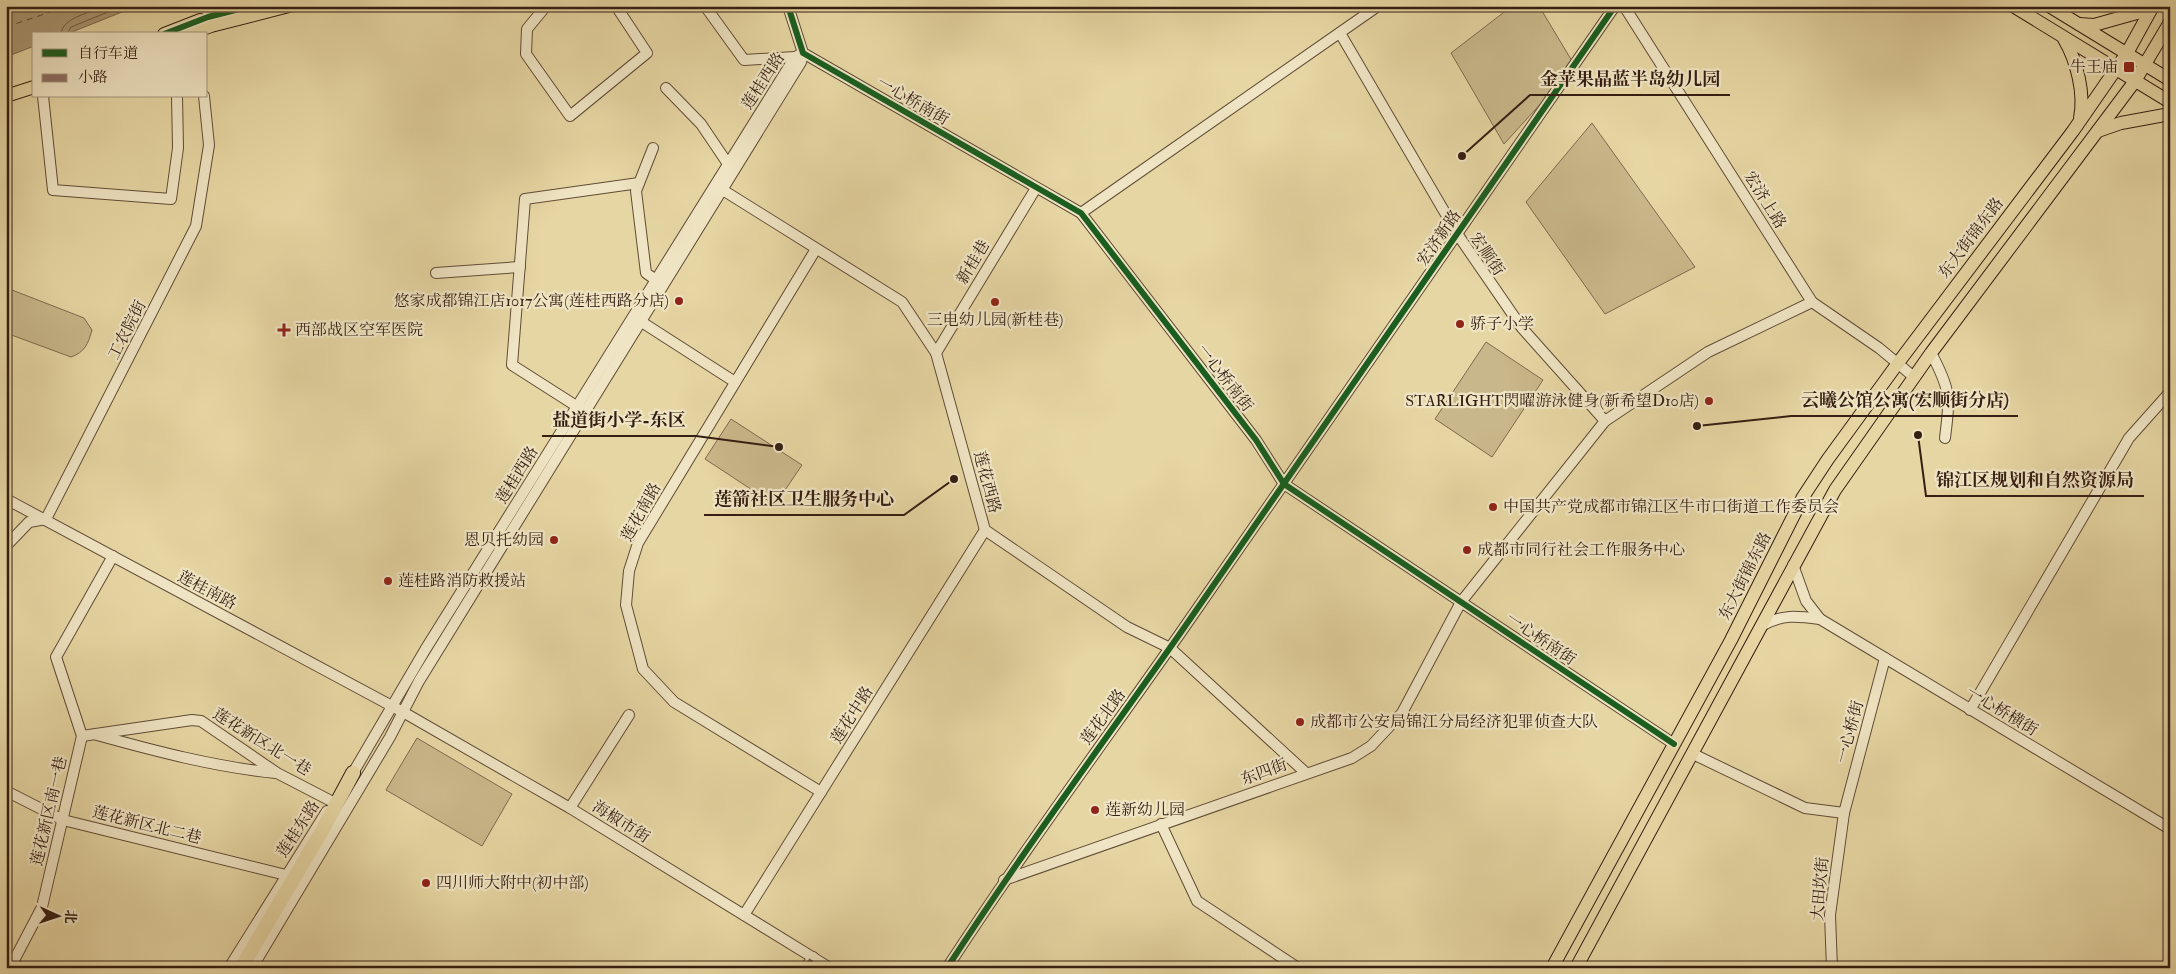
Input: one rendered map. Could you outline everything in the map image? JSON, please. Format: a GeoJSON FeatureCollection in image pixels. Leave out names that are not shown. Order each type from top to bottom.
{"type":"FeatureCollection","features":[{"type":"Feature","properties":{"kind":"highway"},"geometry":{"type":"LineString","coordinates":[[241,968],[323,829],[353,773]]}},
{"type":"Feature","properties":{"kind":"main road"},"geometry":{"type":"LineString","coordinates":[[169,32],[208,17],[251,6]]}},
{"type":"Feature","properties":{"kind":"main road"},"geometry":{"type":"LineString","coordinates":[[199,32],[289,6]]}},
{"type":"Feature","properties":{"kind":"main road"},"geometry":{"type":"LineString","coordinates":[[2013,6],[2170,102]]}},
{"type":"Feature","properties":{"kind":"main road"},"geometry":{"type":"LineString","coordinates":[[2049,6],[2170,80]]}},
{"type":"Feature","properties":{"kind":"main road"},"geometry":{"type":"LineString","coordinates":[[2078,24],[2094,25],[2144,11],[2152,6]]}},
{"type":"Feature","properties":{"kind":"main road","name":"东大街锦东路"},"geometry":{"type":"LineString","coordinates":[[1552,968],[1742,618],[1803,497],[1828,459],[1898,363],[2116,70],[2152,6]]}},
{"type":"Feature","properties":{"kind":"main road"},"geometry":{"type":"LineString","coordinates":[[1576,968],[1835,490],[1931,353],[2135,81],[2170,22]]}},
{"type":"Feature","properties":{"kind":"main road"},"geometry":{"type":"LineString","coordinates":[[2063,37],[2073,54],[2083,107],[2080,120]]}},
{"type":"Feature","properties":{"kind":"main road"},"geometry":{"type":"LineString","coordinates":[[6,96],[32,87]]}},
{"type":"Feature","properties":{"kind":"main road"},"geometry":{"type":"LineString","coordinates":[[6,105],[32,97]]}},
{"type":"Feature","properties":{"kind":"main road"},"geometry":{"type":"LineString","coordinates":[[2098,131],[2122,123],[2170,114]]}},
{"type":"Feature","properties":{"kind":"main road"},"geometry":{"type":"LineString","coordinates":[[1783,537],[1803,547]]}},
{"type":"Feature","properties":{"kind":"main road"},"geometry":{"type":"LineString","coordinates":[[1742,618],[1760,627]]}},
{"type":"Feature","properties":{"kind":"street"},"geometry":{"type":"LineString","coordinates":[[546,6],[527,29],[526,54],[570,116],[647,53],[616,6]]}},
{"type":"Feature","properties":{"kind":"street"},"geometry":{"type":"LineString","coordinates":[[706,6],[744,60],[799,55],[788,6]]}},
{"type":"Feature","properties":{"kind":"street"},"geometry":{"type":"LineString","coordinates":[[1080,213],[1378,6]]}},
{"type":"Feature","properties":{"kind":"street","name":"宏济新路"},"geometry":{"type":"LineString","coordinates":[[1284,484],[1458,236],[1615,6]]}},
{"type":"Feature","properties":{"kind":"street","name":"宏济上路"},"geometry":{"type":"LineString","coordinates":[[1624,6],[1812,302],[1898,363],[1914,377]]}},
{"type":"Feature","properties":{"kind":"street","name":"宏顺街"},"geometry":{"type":"LineString","coordinates":[[1340,33],[1458,236],[1522,328],[1605,421]]}},
{"type":"Feature","properties":{"kind":"street","name":"莲桂西路"},"geometry":{"type":"LineString","coordinates":[[398,709],[424,673],[581,410],[719,187],[728,164],[799,55]]}},
{"type":"Feature","properties":{"kind":"street","name":"莲桂西路"},"geometry":{"type":"LineString","coordinates":[[638,319],[656,280],[801,62],[799,55]]}},
{"type":"Feature","properties":{"kind":"street","name":"一心桥南街"},"geometry":{"type":"LineString","coordinates":[[799,55],[1080,213],[1256,440],[1284,484],[1674,744]]}},
{"type":"Feature","properties":{"kind":"street"},"geometry":{"type":"LineString","coordinates":[[666,88],[701,124],[728,164]]}},
{"type":"Feature","properties":{"kind":"street"},"geometry":{"type":"LineString","coordinates":[[44,98],[53,190],[171,199],[178,148],[177,98]]}},
{"type":"Feature","properties":{"kind":"street","name":"工农院街"},"geometry":{"type":"LineString","coordinates":[[46,519],[196,226],[208,145],[204,98]]}},
{"type":"Feature","properties":{"kind":"street"},"geometry":{"type":"LineString","coordinates":[[653,148],[636,191],[646,273],[656,280]]}},
{"type":"Feature","properties":{"kind":"street"},"geometry":{"type":"LineString","coordinates":[[581,410],[512,365],[525,199],[639,183]]}},
{"type":"Feature","properties":{"kind":"street","name":"莲花西路"},"geometry":{"type":"LineString","coordinates":[[719,187],[902,302],[936,353],[985,530],[1127,627],[1170,648],[1306,773]]}},
{"type":"Feature","properties":{"kind":"street","name":"新桂巷"},"geometry":{"type":"LineString","coordinates":[[936,353],[1036,188]]}},
{"type":"Feature","properties":{"kind":"street","name":"莲花南路"},"geometry":{"type":"LineString","coordinates":[[816,249],[638,543],[629,571],[626,605],[643,669],[674,702],[821,792]]}},
{"type":"Feature","properties":{"kind":"street"},"geometry":{"type":"LineString","coordinates":[[436,273],[520,267]]}},
{"type":"Feature","properties":{"kind":"street","name":"东四街"},"geometry":{"type":"LineString","coordinates":[[1004,880],[1352,758],[1370,746],[1402,713],[1461,602],[1605,421],[1708,352],[1812,302]]}},
{"type":"Feature","properties":{"kind":"street"},"geometry":{"type":"LineString","coordinates":[[638,319],[735,382]]}},
{"type":"Feature","properties":{"kind":"street"},"geometry":{"type":"LineString","coordinates":[[1931,353],[1944,376],[1950,400],[1945,438]]}},
{"type":"Feature","properties":{"kind":"street"},"geometry":{"type":"LineString","coordinates":[[1970,710],[2129,438],[2170,392]]}},
{"type":"Feature","properties":{"kind":"street","name":"莲花北路"},"geometry":{"type":"LineString","coordinates":[[947,968],[1004,880],[1170,648],[1284,484]]}},
{"type":"Feature","properties":{"kind":"street","name":"莲桂南路"},"geometry":{"type":"LineString","coordinates":[[6,499],[398,709]]}},
{"type":"Feature","properties":{"kind":"street"},"geometry":{"type":"LineString","coordinates":[[6,546],[28,522],[46,519]]}},
{"type":"Feature","properties":{"kind":"street","name":"莲花中路"},"geometry":{"type":"LineString","coordinates":[[744,915],[985,530]]}},
{"type":"Feature","properties":{"kind":"street"},"geometry":{"type":"LineString","coordinates":[[114,556],[56,657],[88,735],[229,766],[277,773]]}},
{"type":"Feature","properties":{"kind":"street","name":"一心桥横街"},"geometry":{"type":"LineString","coordinates":[[1793,565],[1806,601],[1820,619],[2170,829]]}},
{"type":"Feature","properties":{"kind":"street","name":"一心桥横街"},"geometry":{"type":"LineString","coordinates":[[1760,627],[1774,619],[1790,615],[1820,619]]}},
{"type":"Feature","properties":{"kind":"street","name":"一心桥街"},"geometry":{"type":"LineString","coordinates":[[1844,813],[1885,658]]}},
{"type":"Feature","properties":{"kind":"street","name":"莲桂东路"},"geometry":{"type":"LineString","coordinates":[[229,968],[333,802],[398,709]]}},
{"type":"Feature","properties":{"kind":"street","name":"莲桂东路"},"geometry":{"type":"LineString","coordinates":[[252,968],[346,812],[398,709]]}},
{"type":"Feature","properties":{"kind":"street","name":"海椒市街"},"geometry":{"type":"LineString","coordinates":[[398,709],[570,808],[830,968]]}},
{"type":"Feature","properties":{"kind":"street"},"geometry":{"type":"LineString","coordinates":[[570,808],[629,715]]}},
{"type":"Feature","properties":{"kind":"street","name":"莲花新区北一巷"},"geometry":{"type":"LineString","coordinates":[[88,735],[192,720],[201,721],[277,773],[333,802]]}},
{"type":"Feature","properties":{"kind":"street","name":"莲花新区南一巷"},"geometry":{"type":"LineString","coordinates":[[12,964],[42,907],[63,820],[88,735]]}},
{"type":"Feature","properties":{"kind":"street"},"geometry":{"type":"LineString","coordinates":[[1693,754],[1805,808],[1844,813]]}},
{"type":"Feature","properties":{"kind":"street","name":"莲花新区北二巷"},"geometry":{"type":"LineString","coordinates":[[6,791],[63,820],[286,875]]}},
{"type":"Feature","properties":{"kind":"street","name":"大田坎街"},"geometry":{"type":"LineString","coordinates":[[1832,968],[1830,915],[1844,813]]}},
{"type":"Feature","properties":{"kind":"street"},"geometry":{"type":"LineString","coordinates":[[1161,824],[1197,901],[1298,968]]}},
{"type":"Feature","properties":{"kind":"street"},"geometry":{"type":"LineString","coordinates":[[806,968],[813,957]]}},
{"type":"Feature","properties":{"kind":"shaded area"},"geometry":{"type":"Polygon","coordinates":[[[1512,6],[1539,6],[1575,66],[1504,144],[1451,53],[1512,6]]]}},
{"type":"Feature","properties":{"kind":"shaded area"},"geometry":{"type":"Polygon","coordinates":[[[1592,123],[1695,267],[1605,314],[1526,202],[1592,123]]]}},
{"type":"Feature","properties":{"kind":"shaded area"},"geometry":{"type":"Polygon","coordinates":[[[12,290],[84,318],[92,330],[85,347],[80,353],[71,357],[6,333],[6,291],[12,290]]]}},
{"type":"Feature","properties":{"kind":"shaded area"},"geometry":{"type":"Polygon","coordinates":[[[1486,342],[1543,380],[1492,457],[1435,419],[1486,342]]]}},
{"type":"Feature","properties":{"kind":"shaded area"},"geometry":{"type":"Polygon","coordinates":[[[731,419],[802,465],[775,505],[705,459],[731,419]]]}},
{"type":"Feature","properties":{"kind":"shaded area"},"geometry":{"type":"Polygon","coordinates":[[[417,738],[512,794],[482,846],[386,790],[417,738]]]}},
{"type":"Feature","properties":{"kind":"water"},"geometry":{"type":"Polygon","coordinates":[[[6,6],[137,6],[72,32],[32,32],[32,47],[6,57],[6,6]]]}},
{"type":"Feature","properties":{"kind":"ferry route"},"geometry":{"type":"LineString","coordinates":[[6,27],[68,6]]}},
{"type":"Feature","properties":{"kind":"marked path"},"geometry":{"type":"LineString","coordinates":[[806,968],[813,957]]}},
{"type":"Feature","properties":{"kind":"cycle path"},"geometry":{"type":"LineString","coordinates":[[169,32],[208,17],[251,6]]}},
{"type":"Feature","properties":{"kind":"cycle path"},"geometry":{"type":"LineString","coordinates":[[788,6],[803,53],[1081,213],[1256,440],[1284,484],[1674,744]]}},
{"type":"Feature","properties":{"kind":"cycle path"},"geometry":{"type":"LineString","coordinates":[[947,968],[1032,842],[1179,635],[1615,6]]}},
{"type":"Feature","properties":{"kind":"place","name":"牛王庙"},"geometry":{"type":"Point","coordinates":[2129,67]}},
{"type":"Feature","properties":{"kind":"place","name":"金苹果晶蓝半岛幼儿园"},"geometry":{"type":"Point","coordinates":[1462,156]}},
{"type":"Feature","properties":{"kind":"place","name":"悠家成都锦江店1017公寓(莲桂西路分店)"},"geometry":{"type":"Point","coordinates":[679,301]}},
{"type":"Feature","properties":{"kind":"place","name":"三电幼儿园(新桂巷)"},"geometry":{"type":"Point","coordinates":[995,302]}},
{"type":"Feature","properties":{"kind":"place","name":"骄子小学"},"geometry":{"type":"Point","coordinates":[1460,324]}},
{"type":"Feature","properties":{"kind":"place","name":"西部战区空军医院"},"geometry":{"type":"Point","coordinates":[284,330]}},
{"type":"Feature","properties":{"kind":"place","name":"STARLIGHT閃曜游泳健身(新希望D10店)"},"geometry":{"type":"Point","coordinates":[1709,401]}},
{"type":"Feature","properties":{"kind":"place","name":"云曦公馆公寓(宏顺街分店)"},"geometry":{"type":"Point","coordinates":[1697,426]}},
{"type":"Feature","properties":{"kind":"place","name":"锦江区规划和自然资源局"},"geometry":{"type":"Point","coordinates":[1918,435]}},
{"type":"Feature","properties":{"kind":"place","name":"盐道街小学-东区"},"geometry":{"type":"Point","coordinates":[779,447]}},
{"type":"Feature","properties":{"kind":"place","name":"莲箭社区卫生服务中心"},"geometry":{"type":"Point","coordinates":[954,479]}},
{"type":"Feature","properties":{"kind":"place","name":"中国共产党成都市锦江区牛市口街道工作委员会"},"geometry":{"type":"Point","coordinates":[1493,507]}},
{"type":"Feature","properties":{"kind":"place","name":"恩贝托幼园"},"geometry":{"type":"Point","coordinates":[554,540]}},
{"type":"Feature","properties":{"kind":"place","name":"成都市同行社会工作服务中心"},"geometry":{"type":"Point","coordinates":[1467,550]}},
{"type":"Feature","properties":{"kind":"place","name":"莲桂路消防救援站"},"geometry":{"type":"Point","coordinates":[388,581]}},
{"type":"Feature","properties":{"kind":"place","name":"成都市公安局锦江分局经济犯罪侦查大队"},"geometry":{"type":"Point","coordinates":[1300,722]}},
{"type":"Feature","properties":{"kind":"place","name":"莲新幼儿园"},"geometry":{"type":"Point","coordinates":[1095,810]}},
{"type":"Feature","properties":{"kind":"place","name":"四川师大附中(初中部)"},"geometry":{"type":"Point","coordinates":[426,883]}}]}
